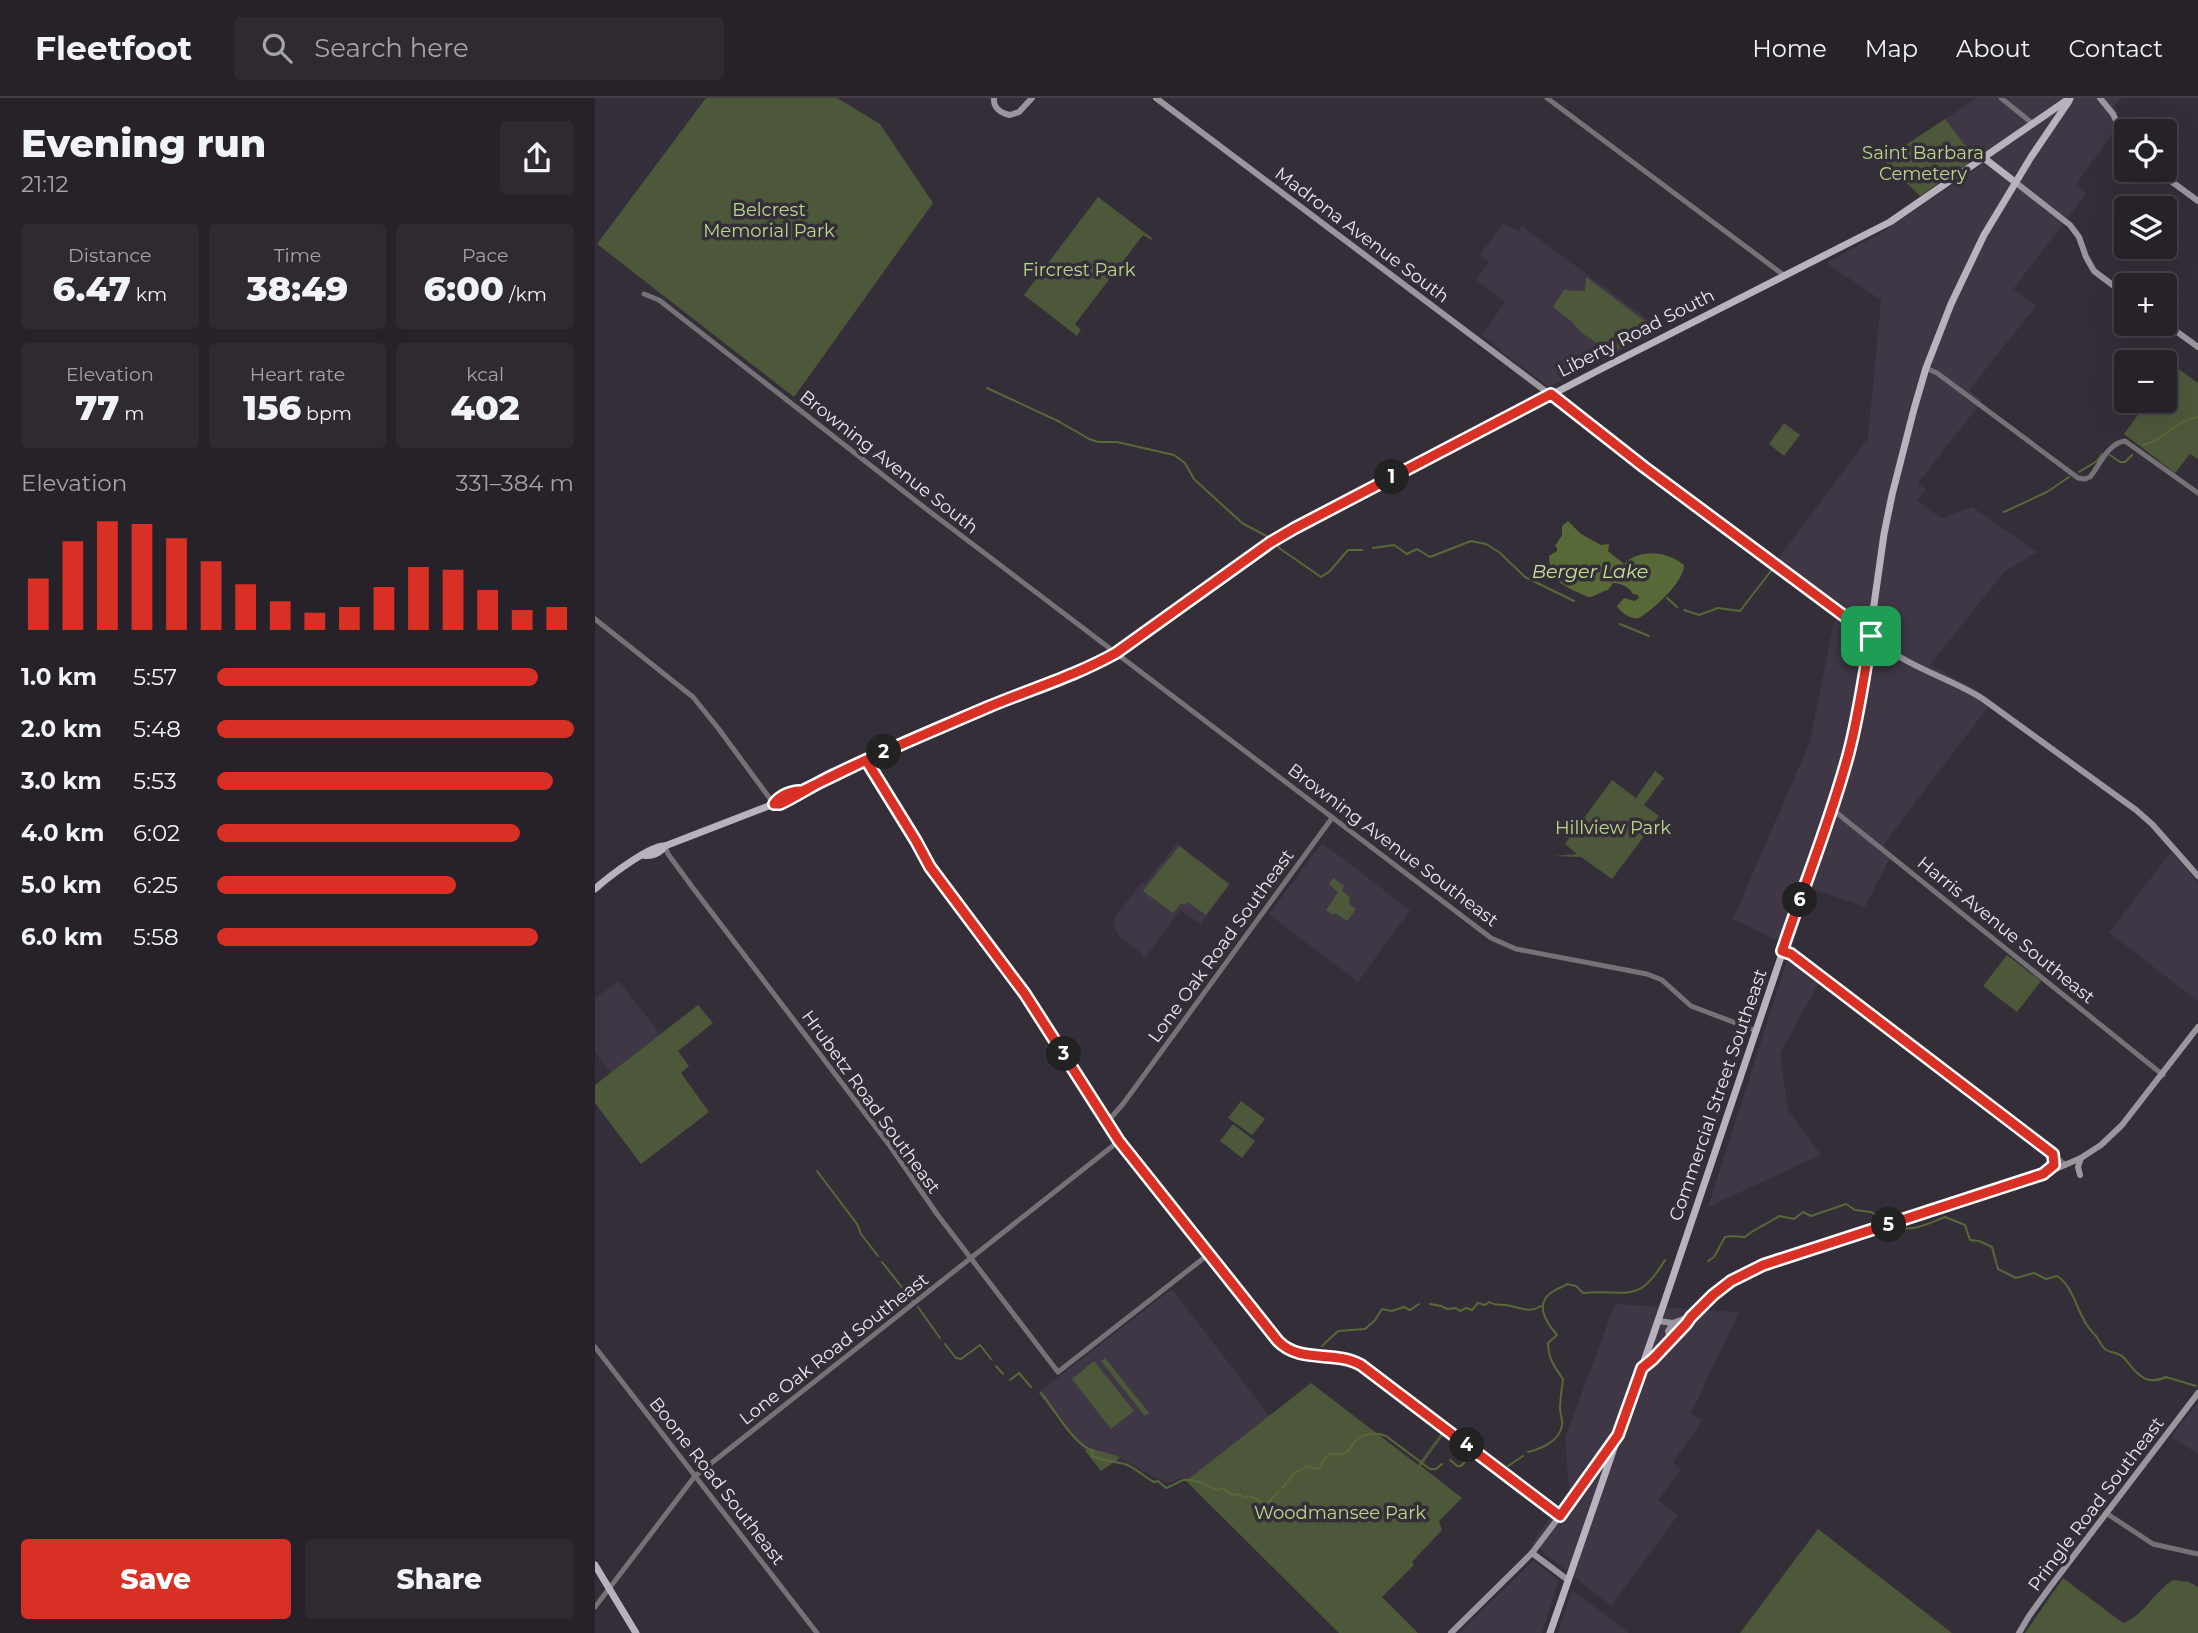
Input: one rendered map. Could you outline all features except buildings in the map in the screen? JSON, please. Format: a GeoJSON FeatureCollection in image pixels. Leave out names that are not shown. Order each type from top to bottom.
{"type":"FeatureCollection","features":[{"type":"Feature","properties":{"kind":"main road"},"geometry":{"type":"LineString","coordinates":[[994,98],[997,108],[1010,115],[1019,112],[1032,98]]}},
{"type":"Feature","properties":{"kind":"main road","name":"Madrona Avenue South"},"geometry":{"type":"LineString","coordinates":[[1156,98],[1893,652],[1926,671],[1963,686],[2022,726],[2145,818],[2198,876]]}},
{"type":"Feature","properties":{"kind":"main road","name":"Liberty Road South"},"geometry":{"type":"LineString","coordinates":[[595,889],[618,870],[643,855],[649,856],[661,851],[665,846],[780,804],[866,760],[990,706],[1069,677],[1116,653],[1271,542],[1295,528],[1890,222],[2071,98]]}},
{"type":"Feature","properties":{"kind":"main road","name":"Commercial Street Southeast"},"geometry":{"type":"LineString","coordinates":[[1550,1633],[1757,1031],[1849,752],[1867,663],[1892,495],[1926,368],[1972,259],[1995,215],[2071,98]]}},
{"type":"Feature","properties":{"kind":"main road"},"geometry":{"type":"LineString","coordinates":[[2100,98],[2115,119]]}},
{"type":"Feature","properties":{"kind":"main road"},"geometry":{"type":"LineString","coordinates":[[1984,158],[2070,225],[2080,237],[2094,271],[2114,286]]}},
{"type":"Feature","properties":{"kind":"main road"},"geometry":{"type":"LineString","coordinates":[[2172,182],[2198,201]]}},
{"type":"Feature","properties":{"kind":"main road"},"geometry":{"type":"LineString","coordinates":[[2177,332],[2198,347]]}},
{"type":"Feature","properties":{"kind":"main road"},"geometry":{"type":"LineString","coordinates":[[1867,663],[1880,653],[1893,652]]}},
{"type":"Feature","properties":{"kind":"main road"},"geometry":{"type":"LineString","coordinates":[[1642,1368],[1720,1289],[1751,1270],[2048,1172],[2081,1158],[2117,1131],[2198,1027]]}},
{"type":"Feature","properties":{"kind":"main road"},"geometry":{"type":"LineString","coordinates":[[2048,1172],[2054,1165],[2053,1154]]}},
{"type":"Feature","properties":{"kind":"main road"},"geometry":{"type":"LineString","coordinates":[[2080,1175],[2078,1167],[2081,1158]]}},
{"type":"Feature","properties":{"kind":"main road"},"geometry":{"type":"LineString","coordinates":[[1658,1321],[1673,1323],[1691,1317]]}},
{"type":"Feature","properties":{"kind":"main road"},"geometry":{"type":"LineString","coordinates":[[1671,1341],[1668,1331],[1673,1323]]}},
{"type":"Feature","properties":{"kind":"main road","name":"Pringle Road Southeast"},"geometry":{"type":"LineString","coordinates":[[2019,1633],[2033,1609],[2198,1393]]}},
{"type":"Feature","properties":{"kind":"main road"},"geometry":{"type":"LineString","coordinates":[[1451,1633],[1532,1553],[1618,1435]]}},
{"type":"Feature","properties":{"kind":"main road"},"geometry":{"type":"LineString","coordinates":[[1532,1553],[1568,1580]]}},
{"type":"Feature","properties":{"kind":"main road"},"geometry":{"type":"LineString","coordinates":[[595,1565],[636,1633]]}},
{"type":"Feature","properties":{"kind":"street"},"geometry":{"type":"LineString","coordinates":[[1547,98],[1785,276]]}},
{"type":"Feature","properties":{"kind":"street"},"geometry":{"type":"LineString","coordinates":[[2001,98],[2032,123]]}},
{"type":"Feature","properties":{"kind":"street","name":"Browning Avenue South"},"geometry":{"type":"LineString","coordinates":[[645,294],[659,300],[1116,653]]}},
{"type":"Feature","properties":{"kind":"street"},"geometry":{"type":"LineString","coordinates":[[1926,368],[1937,373],[2078,478],[2090,477],[2113,446],[2125,441],[2198,493]]}},
{"type":"Feature","properties":{"kind":"street"},"geometry":{"type":"LineString","coordinates":[[595,619],[693,697],[774,804]]}},
{"type":"Feature","properties":{"kind":"street","name":"Browning Avenue Southeast"},"geometry":{"type":"LineString","coordinates":[[1116,653],[1498,942],[1523,951],[1647,974],[1661,980],[1691,1006],[1757,1031]]}},
{"type":"Feature","properties":{"kind":"street"},"geometry":{"type":"LineString","coordinates":[[866,760],[930,867],[1025,994],[1119,1141],[1278,1341],[1286,1349],[1299,1354],[1345,1358],[1361,1365],[1560,1516]]}},
{"type":"Feature","properties":{"kind":"street","name":"Harris Avenue Southeast"},"geometry":{"type":"LineString","coordinates":[[1832,809],[2163,1075]]}},
{"type":"Feature","properties":{"kind":"street","name":"Lone Oak Road Southeast"},"geometry":{"type":"LineString","coordinates":[[1107,1122],[1332,818]]}},
{"type":"Feature","properties":{"kind":"street","name":"Hrubetz Road Southeast"},"geometry":{"type":"LineString","coordinates":[[665,846],[668,855],[1058,1372],[1209,1254]]}},
{"type":"Feature","properties":{"kind":"street"},"geometry":{"type":"LineString","coordinates":[[1782,951],[1798,960],[2066,1165]]}},
{"type":"Feature","properties":{"kind":"street","name":"Lone Oak Road Southeast"},"geometry":{"type":"LineString","coordinates":[[595,1607],[695,1476],[1119,1141]]}},
{"type":"Feature","properties":{"kind":"street","name":"Boone Road Southeast"},"geometry":{"type":"LineString","coordinates":[[595,1347],[817,1633]]}},
{"type":"Feature","properties":{"kind":"street"},"geometry":{"type":"LineString","coordinates":[[2106,1513],[2153,1544],[2198,1554]]}},
{"type":"Feature","properties":{"kind":"shaded area"},"geometry":{"type":"Polygon","coordinates":[[[1976,98],[2121,98],[2114,106],[2119,119],[2114,119],[2114,132],[2076,184],[2086,194],[2013,289],[2036,306],[1969,390],[1982,401],[1918,483],[1926,489],[1917,500],[1941,518],[1972,507],[2037,552],[2004,572],[1930,665],[1982,693],[1988,707],[1884,844],[1890,858],[1865,907],[1812,889],[1792,947],[1823,975],[1780,1053],[1788,1110],[1821,1155],[1708,1207],[1791,948],[1733,919],[1809,744],[1835,618],[1777,575],[1779,558],[1868,438],[1881,300],[1826,263],[1881,233],[1983,164],[1975,158],[1945,119],[1976,98]]]}},
{"type":"Feature","properties":{"kind":"shaded area"},"geometry":{"type":"Polygon","coordinates":[[[1504,223],[1518,232],[1522,226],[1662,330],[1549,387],[1482,335],[1505,302],[1476,280],[1489,262],[1480,255],[1504,223]]]}},
{"type":"Feature","properties":{"kind":"shaded area"},"geometry":{"type":"Polygon","coordinates":[[[1177,843],[1230,884],[1201,924],[1180,910],[1145,958],[1120,938],[1113,924],[1142,882],[1145,884],[1177,843]]]}},
{"type":"Feature","properties":{"kind":"shaded area"},"geometry":{"type":"Polygon","coordinates":[[[1322,843],[1410,910],[1358,982],[1269,914],[1322,843]]]}},
{"type":"Feature","properties":{"kind":"shaded area"},"geometry":{"type":"Polygon","coordinates":[[[2171,852],[2198,882],[2198,1001],[2109,933],[2171,852]]]}},
{"type":"Feature","properties":{"kind":"shaded area"},"geometry":{"type":"Polygon","coordinates":[[[619,981],[660,1034],[611,1073],[595,1052],[595,999],[619,981]]]}},
{"type":"Feature","properties":{"kind":"shaded area"},"geometry":{"type":"Polygon","coordinates":[[[1172,1289],[1269,1416],[1186,1481],[1182,1478],[1169,1483],[1113,1454],[1090,1448],[1085,1451],[1038,1393],[1172,1289]]]}},
{"type":"Feature","properties":{"kind":"shaded area"},"geometry":{"type":"Polygon","coordinates":[[[1615,1304],[1739,1312],[1691,1413],[1702,1421],[1673,1462],[1681,1470],[1658,1500],[1678,1515],[1611,1606],[1532,1543],[1569,1492],[1565,1438],[1615,1304]]]}},
{"type":"Feature","properties":{"kind":"shaded area"},"geometry":{"type":"Polygon","coordinates":[[[2198,1402],[2198,1454],[2171,1437],[2198,1402]]]}},
{"type":"Feature","properties":{"kind":"shaded area"},"geometry":{"type":"Polygon","coordinates":[[[1533,1561],[1559,1580],[1542,1633],[1459,1633],[1533,1561]]]}},
{"type":"Feature","properties":{"kind":"shaded area"},"geometry":{"type":"Polygon","coordinates":[[[1572,1590],[1629,1633],[1558,1633],[1572,1590]]]}},
{"type":"Feature","properties":{"kind":"green space","name":"Belcrest Memorial Park"},"geometry":{"type":"Polygon","coordinates":[[[706,98],[837,98],[880,124],[933,203],[794,397],[597,244],[706,98]]]}},
{"type":"Feature","properties":{"kind":"green space","name":"Saint Barbara Cemetery"},"geometry":{"type":"Polygon","coordinates":[[[1945,119],[1975,158],[1920,196],[1883,160],[1945,119]]]}},
{"type":"Feature","properties":{"kind":"green space","name":"Fircrest Park"},"geometry":{"type":"Polygon","coordinates":[[[1098,197],[1152,238],[1151,240],[1143,235],[1075,324],[1081,330],[1077,336],[1024,295],[1098,197]]]}},
{"type":"Feature","properties":{"kind":"green space"},"geometry":{"type":"Polygon","coordinates":[[[1586,277],[1654,328],[1641,338],[1610,352],[1582,333],[1553,307],[1564,290],[1585,291],[1586,277]]]}},
{"type":"Feature","properties":{"kind":"green space"},"geometry":{"type":"Polygon","coordinates":[[[2177,368],[2198,383],[2198,459],[2190,454],[2175,473],[2124,434],[2139,413],[2177,413],[2177,368]]]}},
{"type":"Feature","properties":{"kind":"green space"},"geometry":{"type":"Polygon","coordinates":[[[1784,423],[1800,435],[1784,456],[1769,444],[1784,423]]]}},
{"type":"Feature","properties":{"kind":"green space","name":"Hillview Park"},"geometry":{"type":"Polygon","coordinates":[[[1655,771],[1664,778],[1644,805],[1659,816],[1612,879],[1581,857],[1554,856],[1577,854],[1565,844],[1612,780],[1636,798],[1655,771]]]}},
{"type":"Feature","properties":{"kind":"green space"},"geometry":{"type":"Polygon","coordinates":[[[1179,846],[1229,884],[1206,915],[1188,902],[1185,905],[1181,903],[1173,913],[1143,891],[1179,846]]]}},
{"type":"Feature","properties":{"kind":"green space"},"geometry":{"type":"Polygon","coordinates":[[[1333,878],[1344,886],[1342,890],[1350,898],[1349,904],[1356,909],[1347,921],[1326,910],[1338,892],[1329,884],[1333,878]]]}},
{"type":"Feature","properties":{"kind":"green space"},"geometry":{"type":"Polygon","coordinates":[[[2007,955],[2041,981],[2017,1012],[1983,986],[2007,955]]]}},
{"type":"Feature","properties":{"kind":"green space"},"geometry":{"type":"Polygon","coordinates":[[[698,1005],[713,1023],[678,1051],[689,1066],[681,1073],[709,1112],[641,1164],[595,1103],[595,1085],[698,1005]]]}},
{"type":"Feature","properties":{"kind":"green space"},"geometry":{"type":"Polygon","coordinates":[[[1241,1101],[1265,1119],[1252,1135],[1228,1118],[1241,1101]]]}},
{"type":"Feature","properties":{"kind":"green space"},"geometry":{"type":"Polygon","coordinates":[[[1233,1124],[1255,1141],[1242,1158],[1220,1141],[1233,1124]]]}},
{"type":"Feature","properties":{"kind":"green space"},"geometry":{"type":"Polygon","coordinates":[[[1105,1358],[1149,1413],[1145,1416],[1101,1361],[1105,1358]]]}},
{"type":"Feature","properties":{"kind":"green space"},"geometry":{"type":"Polygon","coordinates":[[[1094,1361],[1134,1411],[1111,1429],[1072,1379],[1094,1361]]]}},
{"type":"Feature","properties":{"kind":"green space","name":"Woodmansee Park"},"geometry":{"type":"Polygon","coordinates":[[[1311,1383],[1418,1465],[1442,1432],[1444,1434],[1421,1466],[1462,1498],[1439,1521],[1442,1530],[1412,1562],[1414,1565],[1382,1597],[1418,1633],[1339,1633],[1186,1481],[1311,1383]]]}},
{"type":"Feature","properties":{"kind":"green space"},"geometry":{"type":"Polygon","coordinates":[[[1090,1448],[1120,1458],[1101,1471],[1085,1451],[1090,1448]]]}},
{"type":"Feature","properties":{"kind":"green space"},"geometry":{"type":"Polygon","coordinates":[[[1818,1529],[1952,1633],[1740,1633],[1818,1529]]]}},
{"type":"Feature","properties":{"kind":"green space"},"geometry":{"type":"Polygon","coordinates":[[[2063,1578],[2123,1623],[2137,1615],[2173,1580],[2189,1582],[2198,1587],[2198,1633],[2025,1633],[2063,1578]]]}},
{"type":"Feature","properties":{"kind":"water","name":"Berger Lake"},"geometry":{"type":"Polygon","coordinates":[[[1568,521],[1581,534],[1601,545],[1609,544],[1608,551],[1624,564],[1638,555],[1662,554],[1684,565],[1683,572],[1674,587],[1652,608],[1639,618],[1629,617],[1617,606],[1624,598],[1635,601],[1639,598],[1625,586],[1613,583],[1608,590],[1588,597],[1566,587],[1556,578],[1549,556],[1557,551],[1555,546],[1562,535],[1562,526],[1568,521]]]}},
{"type":"Feature","properties":{"kind":"waterway"},"geometry":{"type":"LineString","coordinates":[[987,388],[1058,421],[1089,439],[1117,442],[1174,455],[1185,463],[1194,479],[1242,523],[1272,539]]}},
{"type":"Feature","properties":{"kind":"waterway"},"geometry":{"type":"LineString","coordinates":[[2143,445],[2183,422],[2198,417]]}},
{"type":"Feature","properties":{"kind":"waterway"},"geometry":{"type":"LineString","coordinates":[[2079,472],[2097,461],[2102,454]]}},
{"type":"Feature","properties":{"kind":"waterway"},"geometry":{"type":"LineString","coordinates":[[2110,455],[2120,462],[2125,462],[2132,455]]}},
{"type":"Feature","properties":{"kind":"waterway"},"geometry":{"type":"LineString","coordinates":[[2004,512],[2047,492],[2069,477]]}},
{"type":"Feature","properties":{"kind":"waterway"},"geometry":{"type":"LineString","coordinates":[[1373,548],[1394,545],[1407,554],[1417,549],[1430,557],[1471,541],[1486,544],[1499,552],[1525,577],[1574,601]]}},
{"type":"Feature","properties":{"kind":"waterway"},"geometry":{"type":"LineString","coordinates":[[1276,542],[1279,548],[1321,577],[1329,572],[1348,550],[1362,550]]}},
{"type":"Feature","properties":{"kind":"waterway"},"geometry":{"type":"LineString","coordinates":[[1684,610],[1699,615],[1718,608],[1740,611],[1774,567]]}},
{"type":"Feature","properties":{"kind":"waterway"},"geometry":{"type":"LineString","coordinates":[[1667,598],[1677,607]]}},
{"type":"Feature","properties":{"kind":"waterway"},"geometry":{"type":"LineString","coordinates":[[1620,624],[1649,636]]}},
{"type":"Feature","properties":{"kind":"waterway"},"geometry":{"type":"LineString","coordinates":[[817,1171],[878,1256]]}},
{"type":"Feature","properties":{"kind":"waterway"},"geometry":{"type":"LineString","coordinates":[[1708,1261],[1714,1257],[1725,1237],[1745,1237],[1779,1216],[1794,1219],[1803,1212],[1811,1216],[1846,1204],[1855,1210],[1871,1212],[1889,1222]]}},
{"type":"Feature","properties":{"kind":"waterway"},"geometry":{"type":"LineString","coordinates":[[1894,1225],[1913,1228],[1945,1217],[1965,1225],[1970,1240],[1992,1247],[1998,1269],[2016,1278],[2034,1273],[2046,1279],[2057,1276],[2062,1280],[2103,1347],[2122,1356],[2142,1377],[2152,1380],[2166,1377],[2196,1386]]}},
{"type":"Feature","properties":{"kind":"waterway"},"geometry":{"type":"LineString","coordinates":[[1528,1452],[1554,1440],[1562,1425],[1560,1408],[1563,1379],[1549,1353],[1548,1343],[1557,1335],[1544,1313],[1547,1297],[1567,1284],[1576,1286],[1583,1293],[1631,1292],[1647,1284],[1665,1260]]}},
{"type":"Feature","properties":{"kind":"waterway"},"geometry":{"type":"LineString","coordinates":[[882,1262],[912,1300]]}},
{"type":"Feature","properties":{"kind":"waterway"},"geometry":{"type":"LineString","coordinates":[[1430,1304],[1460,1311],[1466,1308],[1472,1310],[1478,1303],[1485,1305],[1489,1302],[1527,1310],[1541,1306]]}},
{"type":"Feature","properties":{"kind":"waterway"},"geometry":{"type":"LineString","coordinates":[[1322,1346],[1338,1331],[1365,1329],[1382,1309],[1392,1311],[1404,1307],[1410,1310],[1419,1304]]}},
{"type":"Feature","properties":{"kind":"waterway"},"geometry":{"type":"LineString","coordinates":[[918,1307],[940,1338]]}},
{"type":"Feature","properties":{"kind":"waterway"},"geometry":{"type":"LineString","coordinates":[[945,1344],[956,1358],[961,1359],[980,1345],[991,1359]]}},
{"type":"Feature","properties":{"kind":"waterway"},"geometry":{"type":"LineString","coordinates":[[996,1366],[1003,1374]]}},
{"type":"Feature","properties":{"kind":"waterway"},"geometry":{"type":"LineString","coordinates":[[1010,1380],[1019,1373],[1031,1387]]}},
{"type":"Feature","properties":{"kind":"waterway"},"geometry":{"type":"LineString","coordinates":[[1041,1393],[1071,1434],[1093,1451],[1092,1456],[1125,1464],[1166,1488],[1183,1480],[1192,1480],[1217,1490],[1223,1488],[1231,1494],[1255,1498],[1266,1505],[1279,1491]]}},
{"type":"Feature","properties":{"kind":"waterway"},"geometry":{"type":"LineString","coordinates":[[1282,1488],[1295,1473],[1307,1466],[1315,1469],[1321,1467],[1330,1454],[1345,1453],[1357,1439],[1370,1434],[1386,1436],[1430,1469],[1436,1469],[1442,1464]]}},
{"type":"Feature","properties":{"kind":"waterway"},"geometry":{"type":"LineString","coordinates":[[1450,1460],[1461,1466],[1470,1456]]}},
{"type":"Feature","properties":{"kind":"waterway"},"geometry":{"type":"LineString","coordinates":[[1508,1466],[1523,1456]]}},
{"type":"Feature","properties":{"kind":"route"},"geometry":{"type":"LineString","coordinates":[[1871,636],[1644,467],[1551,394],[1271,542],[1185,605],[1100,662],[920,736],[835,774],[780,804],[774,804],[777,799],[796,790],[802,791],[835,774],[866,760],[903,822],[916,841],[930,867],[1025,994],[1119,1141],[1278,1341],[1286,1349],[1297,1353],[1345,1358],[1361,1365],[1560,1516],[1618,1435],[1642,1368],[1727,1284],[1763,1265],[2043,1174],[2054,1165],[2053,1154],[1791,954],[1782,951],[1849,752],[1871,636]]}}]}
